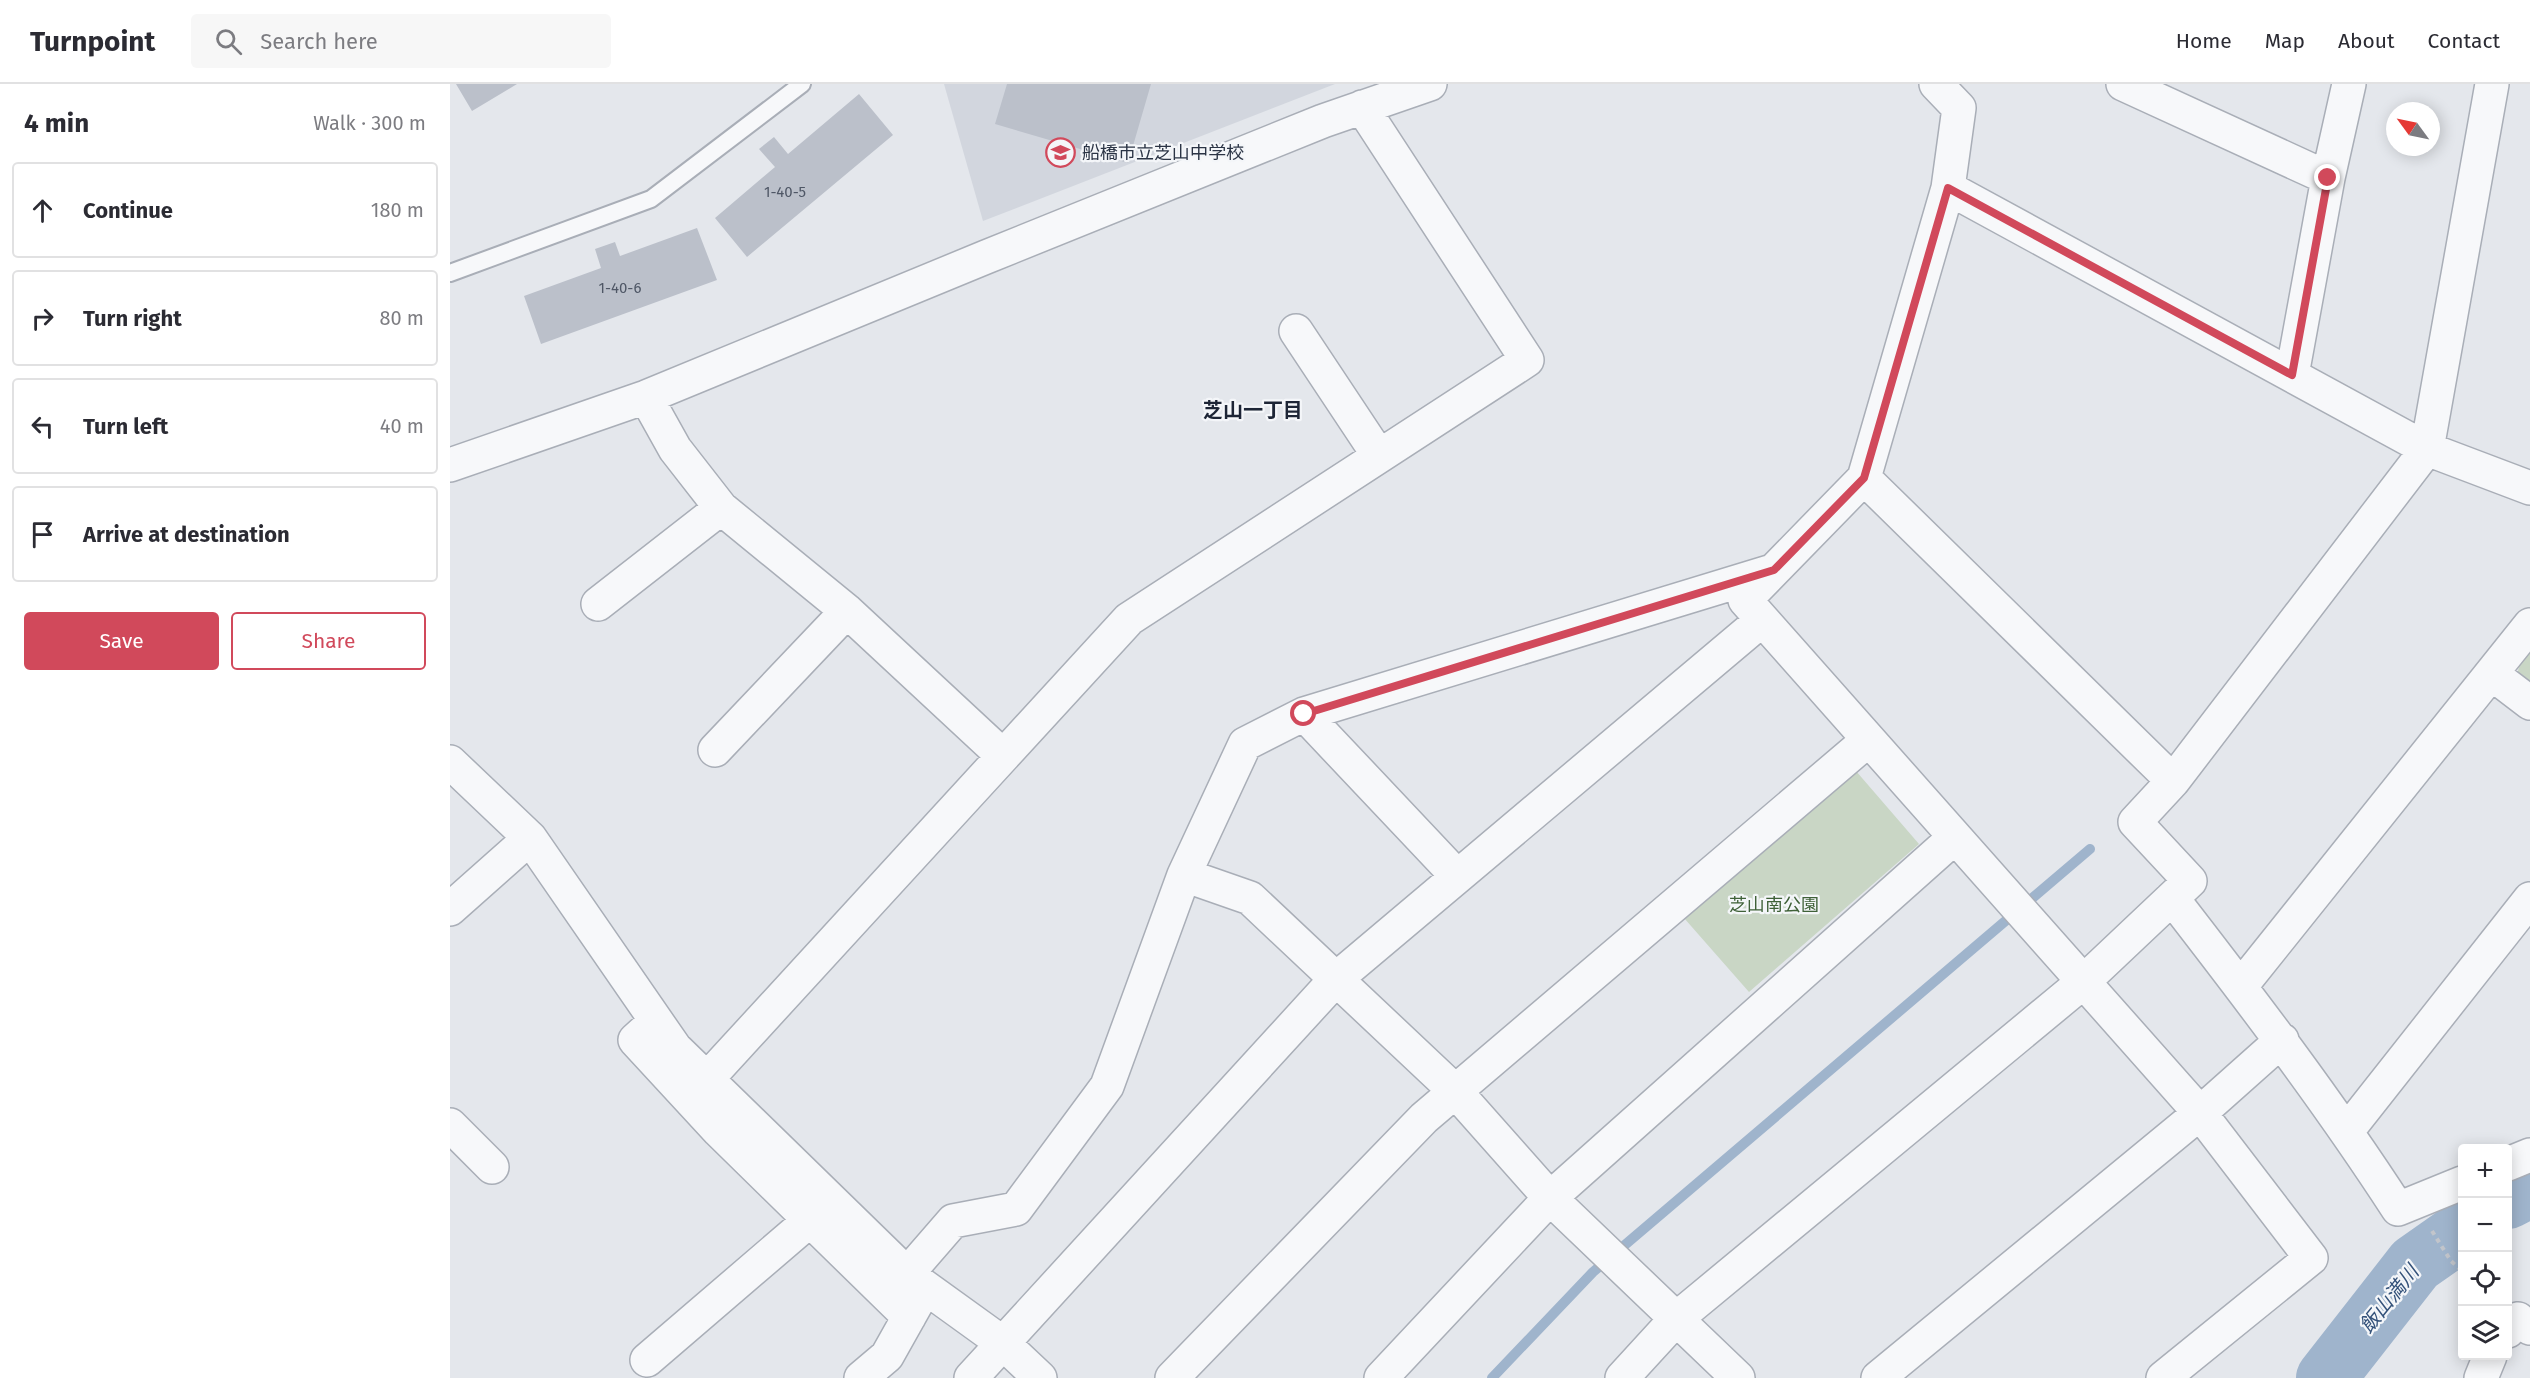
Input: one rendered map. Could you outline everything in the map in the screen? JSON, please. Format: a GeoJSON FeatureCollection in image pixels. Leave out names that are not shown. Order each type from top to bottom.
{"type":"FeatureCollection","features":[{"type":"Feature","properties":{"kind":"street"},"geometry":{"type":"LineString","coordinates":[[450,465],[646,397],[986,256],[1362,107],[1430,84]]}},
{"type":"Feature","properties":{"kind":"street"},"geometry":{"type":"LineString","coordinates":[[1936,84],[1959,108],[1948,188],[1864,478],[1745,600],[1867,741],[2200,1113],[2311,1258],[2163,1378]]}},
{"type":"Feature","properties":{"kind":"street"},"geometry":{"type":"LineString","coordinates":[[2124,84],[2328,178]]}},
{"type":"Feature","properties":{"kind":"street"},"geometry":{"type":"LineString","coordinates":[[2292,375],[2328,178],[2349,84]]}},
{"type":"Feature","properties":{"kind":"street"},"geometry":{"type":"LineString","coordinates":[[1622,1378],[1676,1319],[2082,983],[2190,881],[2135,822],[2173,780],[2427,449],[2487,85]]}},
{"type":"Feature","properties":{"kind":"street"},"geometry":{"type":"LineString","coordinates":[[707,1079],[1129,619],[1527,360],[1362,107]]}},
{"type":"Feature","properties":{"kind":"street"},"geometry":{"type":"LineString","coordinates":[[1948,188],[2427,449],[2530,488]]}},
{"type":"Feature","properties":{"kind":"street"},"geometry":{"type":"LineString","coordinates":[[1296,332],[1379,456]]}},
{"type":"Feature","properties":{"kind":"street"},"geometry":{"type":"LineString","coordinates":[[646,397],[675,449],[721,508],[847,611],[1002,755]]}},
{"type":"Feature","properties":{"kind":"street"},"geometry":{"type":"LineString","coordinates":[[1864,478],[2173,780]]}},
{"type":"Feature","properties":{"kind":"street"},"geometry":{"type":"LineString","coordinates":[[598,604],[721,508]]}},
{"type":"Feature","properties":{"kind":"street"},"geometry":{"type":"LineString","coordinates":[[861,1378],[887,1356],[909,1317],[916,1281],[953,1221],[1016,1209],[1107,1086],[1185,875],[1245,744],[1304,714],[1774,570]]}},
{"type":"Feature","properties":{"kind":"street"},"geometry":{"type":"LineString","coordinates":[[715,750],[847,611]]}},
{"type":"Feature","properties":{"kind":"street"},"geometry":{"type":"LineString","coordinates":[[971,1378],[1336,979],[1762,620]]}},
{"type":"Feature","properties":{"kind":"street"},"geometry":{"type":"LineString","coordinates":[[2241,987],[2530,625]]}},
{"type":"Feature","properties":{"kind":"street"},"geometry":{"type":"LineString","coordinates":[[2492,674],[2530,703]]}},
{"type":"Feature","properties":{"kind":"street"},"geometry":{"type":"LineString","coordinates":[[1304,714],[1457,876]]}},
{"type":"Feature","properties":{"kind":"street"},"geometry":{"type":"LineString","coordinates":[[1172,1378],[1424,1118],[1867,741]]}},
{"type":"Feature","properties":{"kind":"street"},"geometry":{"type":"LineString","coordinates":[[450,762],[530,838],[675,1048],[916,1281],[1004,1344],[1040,1378]]}},
{"type":"Feature","properties":{"kind":"street"},"geometry":{"type":"LineString","coordinates":[[450,909],[530,838]]}},
{"type":"Feature","properties":{"kind":"street"},"geometry":{"type":"LineString","coordinates":[[1381,1378],[1550,1198],[1954,838]]}},
{"type":"Feature","properties":{"kind":"street"},"geometry":{"type":"LineString","coordinates":[[1185,875],[1250,898],[1456,1092],[1550,1198],[1738,1378]]}},
{"type":"Feature","properties":{"kind":"street"},"geometry":{"type":"LineString","coordinates":[[2172,898],[2282,1040],[2347,1131],[2398,1209],[2458,1185]]}},
{"type":"Feature","properties":{"kind":"street"},"geometry":{"type":"LineString","coordinates":[[2347,1131],[2530,899]]}},
{"type":"Feature","properties":{"kind":"street"},"geometry":{"type":"LineString","coordinates":[[656,1021],[636,1040],[719,1131],[909,1317]]}},
{"type":"Feature","properties":{"kind":"street"},"geometry":{"type":"LineString","coordinates":[[1878,1378],[2200,1113],[2282,1040]]}},
{"type":"Feature","properties":{"kind":"street"},"geometry":{"type":"LineString","coordinates":[[450,1125],[492,1167]]}},
{"type":"Feature","properties":{"kind":"street"},"geometry":{"type":"LineString","coordinates":[[2512,1162],[2530,1155]]}},
{"type":"Feature","properties":{"kind":"street"},"geometry":{"type":"LineString","coordinates":[[647,1360],[809,1221]]}},
{"type":"Feature","properties":{"kind":"street"},"geometry":{"type":"LineString","coordinates":[[2512,1326],[2518,1319],[2530,1328]]}},
{"type":"Feature","properties":{"kind":"street"},"geometry":{"type":"LineString","coordinates":[[2481,1378],[2488,1360]]}},
{"type":"Feature","properties":{"kind":"lane"},"geometry":{"type":"LineString","coordinates":[[450,273],[651,199],[802,84]]}},
{"type":"Feature","properties":{"kind":"path"},"geometry":{"type":"LineString","coordinates":[[2430,1227],[2451,1261],[2458,1266]]}},
{"type":"Feature","properties":{"kind":"shaded area","name":"船橋市立芝山中学校"},"geometry":{"type":"Polygon","coordinates":[[[944,84],[1335,84],[983,221],[944,84]]]}},
{"type":"Feature","properties":{"kind":"green space"},"geometry":{"type":"Polygon","coordinates":[[[2530,650],[2530,690],[2516,679],[2520,663],[2530,650]]]}},
{"type":"Feature","properties":{"kind":"green space","name":"芝山南公園"},"geometry":{"type":"Polygon","coordinates":[[[1856,771],[1919,844],[1749,992],[1684,918],[1856,771]]]}},
{"type":"Feature","properties":{"kind":"building"},"geometry":{"type":"Polygon","coordinates":[[[456,84],[517,84],[472,111],[456,84]]]}},
{"type":"Feature","properties":{"kind":"building"},"geometry":{"type":"Polygon","coordinates":[[[1007,84],[1151,84],[1128,163],[995,124],[1007,84]]]}},
{"type":"Feature","properties":{"kind":"building"},"geometry":{"type":"Polygon","coordinates":[[[859,94],[893,135],[747,257],[715,218],[775,167],[759,149],[774,137],[788,154],[859,94]]]}},
{"type":"Feature","properties":{"kind":"building"},"geometry":{"type":"Polygon","coordinates":[[[697,228],[717,280],[541,344],[524,296],[601,268],[595,249],[615,242],[620,256],[697,228]]]}},
{"type":"Feature","properties":{"kind":"waterway"},"geometry":{"type":"LineString","coordinates":[[1492,1378],[1593,1272],[2090,849]]}},
{"type":"Feature","properties":{"kind":"waterway","name":"飯山満川"},"geometry":{"type":"LineString","coordinates":[[2510,1198],[2530,1187]]}},
{"type":"Feature","properties":{"kind":"waterway","name":"飯山満川"},"geometry":{"type":"LineString","coordinates":[[2326,1378],[2415,1264],[2458,1234]]}},
{"type":"Feature","properties":{"kind":"place","name":"船橋市立芝山中学校"},"geometry":{"type":"Point","coordinates":[1061,153]}},
{"type":"Feature","properties":{"kind":"district","name":"芝山一丁目"},"geometry":{"type":"Point","coordinates":[1253,410]}},
{"type":"Feature","properties":{"kind":"route"},"geometry":{"type":"LineString","coordinates":[[1304,714],[1774,570],[1864,478],[1948,188],[2292,375],[2328,178]]}}]}
